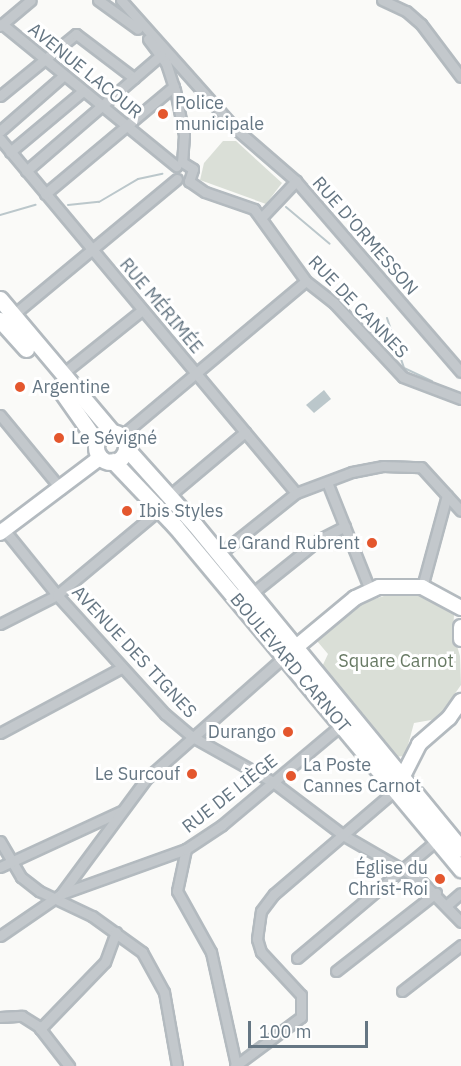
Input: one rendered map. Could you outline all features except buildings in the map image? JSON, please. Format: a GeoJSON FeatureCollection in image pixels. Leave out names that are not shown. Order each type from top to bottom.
{"type":"FeatureCollection","features":[{"type":"Feature","properties":{"kind":"main road","name":"BOULEVARD CARNOT"},"geometry":{"type":"LineString","coordinates":[[0,299],[4,321],[77,411],[107,460],[159,510],[288,647],[403,776],[461,849]]}},
{"type":"Feature","properties":{"kind":"main road","name":"BOULEVARD CARNOT"},"geometry":{"type":"LineString","coordinates":[[4,321],[61,375],[170,495],[249,595],[341,725],[393,792],[461,869]]}},
{"type":"Feature","properties":{"kind":"main road"},"geometry":{"type":"LineString","coordinates":[[1,529],[107,460],[123,456],[120,439],[105,434],[97,442]]}},
{"type":"Feature","properties":{"kind":"main road"},"geometry":{"type":"LineString","coordinates":[[288,647],[370,590],[398,585],[422,587],[461,608]]}},
{"type":"Feature","properties":{"kind":"main road"},"geometry":{"type":"LineString","coordinates":[[461,627],[461,639]]}},
{"type":"Feature","properties":{"kind":"main road"},"geometry":{"type":"LineString","coordinates":[[403,776],[419,744],[449,718],[461,700]]}},
{"type":"Feature","properties":{"kind":"street"},"geometry":{"type":"LineString","coordinates":[[1,25],[31,0]]}},
{"type":"Feature","properties":{"kind":"street"},"geometry":{"type":"LineString","coordinates":[[4,321],[177,180],[184,135],[171,76],[161,55],[137,28],[98,0]]}},
{"type":"Feature","properties":{"kind":"street"},"geometry":{"type":"LineString","coordinates":[[121,0],[183,69],[171,76]]}},
{"type":"Feature","properties":{"kind":"street"},"geometry":{"type":"LineString","coordinates":[[381,0],[406,11],[421,24],[461,77]]}},
{"type":"Feature","properties":{"kind":"street","name":"AVENUE LACOUR"},"geometry":{"type":"LineString","coordinates":[[1,25],[126,126],[179,164]]}},
{"type":"Feature","properties":{"kind":"street"},"geometry":{"type":"LineString","coordinates":[[0,96],[76,34],[134,78]]}},
{"type":"Feature","properties":{"kind":"street"},"geometry":{"type":"LineString","coordinates":[[26,171],[103,108],[161,55]]}},
{"type":"Feature","properties":{"kind":"street","name":"RUE D'ORMESSON"},"geometry":{"type":"LineString","coordinates":[[183,69],[237,129],[296,181],[461,372]]}},
{"type":"Feature","properties":{"kind":"street"},"geometry":{"type":"LineString","coordinates":[[0,131],[64,75]]}},
{"type":"Feature","properties":{"kind":"street"},"geometry":{"type":"LineString","coordinates":[[45,194],[174,86]]}},
{"type":"Feature","properties":{"kind":"street"},"geometry":{"type":"LineString","coordinates":[[10,152],[83,91]]}},
{"type":"Feature","properties":{"kind":"street","name":"RUE MÉRIMÉE"},"geometry":{"type":"LineString","coordinates":[[0,139],[296,493]]}},
{"type":"Feature","properties":{"kind":"street"},"geometry":{"type":"LineString","coordinates":[[177,180],[189,181],[194,169],[179,164]]}},
{"type":"Feature","properties":{"kind":"street","name":"RUE DE CANNES"},"geometry":{"type":"LineString","coordinates":[[189,181],[205,192],[250,207],[262,218],[306,281],[334,303],[403,377],[461,399]]}},
{"type":"Feature","properties":{"kind":"street"},"geometry":{"type":"LineString","coordinates":[[262,218],[296,181]]}},
{"type":"Feature","properties":{"kind":"street"},"geometry":{"type":"LineString","coordinates":[[120,439],[306,281]]}},
{"type":"Feature","properties":{"kind":"street"},"geometry":{"type":"LineString","coordinates":[[61,375],[142,310]]}},
{"type":"Feature","properties":{"kind":"street"},"geometry":{"type":"LineString","coordinates":[[0,415],[61,489]]}},
{"type":"Feature","properties":{"kind":"street"},"geometry":{"type":"LineString","coordinates":[[170,495],[245,432]]}},
{"type":"Feature","properties":{"kind":"street"},"geometry":{"type":"LineString","coordinates":[[217,556],[296,493],[363,470],[415,465],[427,471],[461,511]]}},
{"type":"Feature","properties":{"kind":"street"},"geometry":{"type":"LineString","coordinates":[[327,482],[370,590]]}},
{"type":"Feature","properties":{"kind":"street"},"geometry":{"type":"LineString","coordinates":[[422,587],[447,495]]}},
{"type":"Feature","properties":{"kind":"street"},"geometry":{"type":"LineString","coordinates":[[0,624],[57,595],[159,510]]}},
{"type":"Feature","properties":{"kind":"street"},"geometry":{"type":"LineString","coordinates":[[249,595],[320,539],[345,526]]}},
{"type":"Feature","properties":{"kind":"street","name":"AVENUE DES TIGNES"},"geometry":{"type":"LineString","coordinates":[[1,529],[121,668],[191,736],[273,782],[343,835],[403,868],[436,893],[461,922]]}},
{"type":"Feature","properties":{"kind":"street"},"geometry":{"type":"LineString","coordinates":[[0,936],[57,896],[146,779],[288,647]]}},
{"type":"Feature","properties":{"kind":"street"},"geometry":{"type":"LineString","coordinates":[[0,733],[121,668]]}},
{"type":"Feature","properties":{"kind":"street","name":"RUE DE LIÈGE"},"geometry":{"type":"LineString","coordinates":[[57,896],[186,849],[273,782],[341,725]]}},
{"type":"Feature","properties":{"kind":"street"},"geometry":{"type":"LineString","coordinates":[[186,849],[177,891],[211,952],[235,1066],[301,1017],[301,995],[261,952],[257,939],[261,911],[274,894],[393,792]]}},
{"type":"Feature","properties":{"kind":"street"},"geometry":{"type":"LineString","coordinates":[[0,867],[121,811]]}},
{"type":"Feature","properties":{"kind":"street"},"geometry":{"type":"LineString","coordinates":[[297,958],[437,840]]}},
{"type":"Feature","properties":{"kind":"street"},"geometry":{"type":"LineString","coordinates":[[0,841],[21,877],[116,932],[142,952],[154,969],[164,992],[177,1066]]}},
{"type":"Feature","properties":{"kind":"street"},"geometry":{"type":"LineString","coordinates":[[336,971],[436,893]]}},
{"type":"Feature","properties":{"kind":"street"},"geometry":{"type":"LineString","coordinates":[[447,905],[461,893]]}},
{"type":"Feature","properties":{"kind":"street"},"geometry":{"type":"LineString","coordinates":[[40,1029],[105,962],[116,932]]}},
{"type":"Feature","properties":{"kind":"street"},"geometry":{"type":"LineString","coordinates":[[402,991],[461,945]]}},
{"type":"Feature","properties":{"kind":"street"},"geometry":{"type":"LineString","coordinates":[[0,1017],[22,1016],[40,1029],[69,1066]]}},
{"type":"Feature","properties":{"kind":"green space"},"geometry":{"type":"Polygon","coordinates":[[[223,141],[236,141],[282,183],[266,204],[200,180],[204,163],[223,141]]]}},
{"type":"Feature","properties":{"kind":"green space","name":"Square Carnot"},"geometry":{"type":"Polygon","coordinates":[[[412,593],[431,598],[454,615],[453,632],[460,656],[461,685],[437,719],[414,723],[405,756],[394,757],[321,669],[328,654],[317,641],[362,603],[387,595],[412,593]]]}},
{"type":"Feature","properties":{"kind":"shaded area"},"geometry":{"type":"Polygon","coordinates":[[[324,390],[331,399],[314,413],[306,405],[324,390]]]}},
{"type":"Feature","properties":{"kind":"waterway"},"geometry":{"type":"LineString","coordinates":[[68,205],[99,202],[138,179],[162,174]]}},
{"type":"Feature","properties":{"kind":"waterway"},"geometry":{"type":"LineString","coordinates":[[0,215],[36,205]]}},
{"type":"Feature","properties":{"kind":"waterway"},"geometry":{"type":"LineString","coordinates":[[286,207],[330,244]]}},
{"type":"Feature","properties":{"kind":"waterway"},"geometry":{"type":"LineString","coordinates":[[387,318],[404,368],[432,381]]}},
{"type":"Feature","properties":{"kind":"place","name":"Police municipale"},"geometry":{"type":"Point","coordinates":[163,114]}},
{"type":"Feature","properties":{"kind":"place","name":"Argentine"},"geometry":{"type":"Point","coordinates":[20,387]}},
{"type":"Feature","properties":{"kind":"place","name":"Le Sévigné"},"geometry":{"type":"Point","coordinates":[59,438]}},
{"type":"Feature","properties":{"kind":"place","name":"Ibis Styles"},"geometry":{"type":"Point","coordinates":[127,511]}},
{"type":"Feature","properties":{"kind":"place","name":"Le Grand Rubrent"},"geometry":{"type":"Point","coordinates":[372,543]}},
{"type":"Feature","properties":{"kind":"place","name":"Durango"},"geometry":{"type":"Point","coordinates":[288,732]}},
{"type":"Feature","properties":{"kind":"place","name":"Le Surcouf"},"geometry":{"type":"Point","coordinates":[192,774]}},
{"type":"Feature","properties":{"kind":"place","name":"La Poste Cannes Carnot"},"geometry":{"type":"Point","coordinates":[291,776]}},
{"type":"Feature","properties":{"kind":"place","name":"Église du Christ-Roi"},"geometry":{"type":"Point","coordinates":[440,879]}}]}
